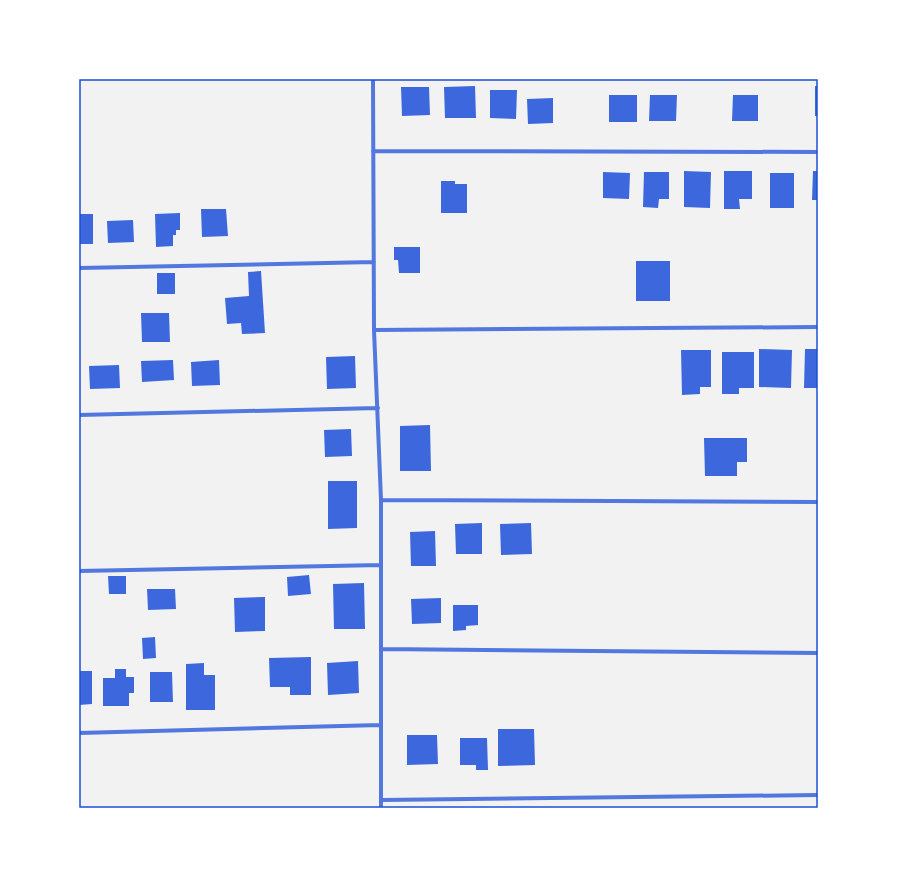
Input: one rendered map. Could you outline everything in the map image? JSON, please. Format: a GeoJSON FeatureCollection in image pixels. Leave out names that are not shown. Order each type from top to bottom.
{"type":"FeatureCollection","features":[{"type":"Feature","properties":{"kind":"street"},"geometry":{"type":"LineString","coordinates":[[373,79],[374,330],[381,500],[381,808]]}},
{"type":"Feature","properties":{"kind":"street"},"geometry":{"type":"LineString","coordinates":[[373,151],[818,152]]}},
{"type":"Feature","properties":{"kind":"street"},"geometry":{"type":"LineString","coordinates":[[79,268],[374,262]]}},
{"type":"Feature","properties":{"kind":"street"},"geometry":{"type":"LineString","coordinates":[[374,330],[818,326]]}},
{"type":"Feature","properties":{"kind":"street"},"geometry":{"type":"LineString","coordinates":[[79,415],[378,408]]}},
{"type":"Feature","properties":{"kind":"street"},"geometry":{"type":"LineString","coordinates":[[381,500],[818,502]]}},
{"type":"Feature","properties":{"kind":"street"},"geometry":{"type":"LineString","coordinates":[[79,571],[381,566]]}},
{"type":"Feature","properties":{"kind":"street"},"geometry":{"type":"LineString","coordinates":[[381,649],[818,653]]}},
{"type":"Feature","properties":{"kind":"street"},"geometry":{"type":"LineString","coordinates":[[79,733],[380,725]]}},
{"type":"Feature","properties":{"kind":"street"},"geometry":{"type":"LineString","coordinates":[[381,800],[818,795]]}},
{"type":"Feature","properties":{"kind":"building"},"geometry":{"type":"Polygon","coordinates":[[[475,86],[476,118],[445,118],[444,87],[475,86]]]}},
{"type":"Feature","properties":{"kind":"building"},"geometry":{"type":"Polygon","coordinates":[[[815,86],[818,86],[818,116],[815,116],[815,86]]]}},
{"type":"Feature","properties":{"kind":"building"},"geometry":{"type":"Polygon","coordinates":[[[401,87],[429,87],[430,115],[402,116],[401,87]]]}},
{"type":"Feature","properties":{"kind":"building"},"geometry":{"type":"Polygon","coordinates":[[[490,90],[517,90],[516,119],[490,118],[490,90]]]}},
{"type":"Feature","properties":{"kind":"building"},"geometry":{"type":"Polygon","coordinates":[[[609,95],[637,95],[637,122],[609,122],[609,95]]]}},
{"type":"Feature","properties":{"kind":"building"},"geometry":{"type":"Polygon","coordinates":[[[650,95],[677,95],[676,121],[649,121],[650,95]]]}},
{"type":"Feature","properties":{"kind":"building"},"geometry":{"type":"Polygon","coordinates":[[[733,95],[758,95],[758,121],[732,121],[733,95]]]}},
{"type":"Feature","properties":{"kind":"building"},"geometry":{"type":"Polygon","coordinates":[[[553,98],[553,123],[528,124],[527,99],[553,98]]]}},
{"type":"Feature","properties":{"kind":"building"},"geometry":{"type":"Polygon","coordinates":[[[684,171],[711,172],[710,208],[684,207],[684,171]]]}},
{"type":"Feature","properties":{"kind":"building"},"geometry":{"type":"Polygon","coordinates":[[[724,171],[752,171],[752,199],[739,199],[740,209],[724,209],[724,171]]]}},
{"type":"Feature","properties":{"kind":"building"},"geometry":{"type":"Polygon","coordinates":[[[813,171],[818,171],[818,200],[812,200],[813,171]]]}},
{"type":"Feature","properties":{"kind":"building"},"geometry":{"type":"Polygon","coordinates":[[[603,172],[630,173],[629,199],[603,198],[603,172]]]}},
{"type":"Feature","properties":{"kind":"building"},"geometry":{"type":"Polygon","coordinates":[[[644,172],[669,172],[669,199],[659,199],[658,208],[643,207],[644,172]]]}},
{"type":"Feature","properties":{"kind":"building"},"geometry":{"type":"Polygon","coordinates":[[[770,173],[794,173],[794,208],[770,208],[770,173]]]}},
{"type":"Feature","properties":{"kind":"building"},"geometry":{"type":"Polygon","coordinates":[[[441,181],[455,181],[455,184],[467,184],[467,213],[441,213],[441,181]]]}},
{"type":"Feature","properties":{"kind":"building"},"geometry":{"type":"Polygon","coordinates":[[[201,209],[226,209],[228,236],[202,237],[201,209]]]}},
{"type":"Feature","properties":{"kind":"building"},"geometry":{"type":"Polygon","coordinates":[[[180,213],[180,230],[176,230],[176,235],[173,235],[173,246],[156,247],[155,214],[180,213]]]}},
{"type":"Feature","properties":{"kind":"building"},"geometry":{"type":"Polygon","coordinates":[[[79,214],[93,214],[93,244],[79,244],[79,214]]]}},
{"type":"Feature","properties":{"kind":"building"},"geometry":{"type":"Polygon","coordinates":[[[133,220],[134,242],[108,243],[107,221],[133,220]]]}},
{"type":"Feature","properties":{"kind":"building"},"geometry":{"type":"Polygon","coordinates":[[[394,247],[420,247],[420,273],[399,273],[398,260],[394,260],[394,247]]]}},
{"type":"Feature","properties":{"kind":"building"},"geometry":{"type":"Polygon","coordinates":[[[636,261],[670,261],[670,301],[636,301],[636,261]]]}},
{"type":"Feature","properties":{"kind":"building"},"geometry":{"type":"Polygon","coordinates":[[[261,271],[265,333],[242,334],[241,323],[227,324],[225,298],[249,296],[248,272],[261,271]]]}},
{"type":"Feature","properties":{"kind":"building"},"geometry":{"type":"Polygon","coordinates":[[[157,273],[175,273],[175,294],[157,294],[157,273]]]}},
{"type":"Feature","properties":{"kind":"building"},"geometry":{"type":"Polygon","coordinates":[[[141,313],[169,313],[170,342],[142,342],[141,313]]]}},
{"type":"Feature","properties":{"kind":"building"},"geometry":{"type":"Polygon","coordinates":[[[759,349],[792,350],[791,388],[759,387],[759,349]]]}},
{"type":"Feature","properties":{"kind":"building"},"geometry":{"type":"Polygon","coordinates":[[[805,349],[818,349],[818,388],[804,388],[805,349]]]}},
{"type":"Feature","properties":{"kind":"building"},"geometry":{"type":"Polygon","coordinates":[[[681,350],[711,350],[711,387],[700,387],[700,394],[682,395],[681,350]]]}},
{"type":"Feature","properties":{"kind":"building"},"geometry":{"type":"Polygon","coordinates":[[[722,352],[754,352],[754,388],[739,388],[739,394],[722,394],[722,352]]]}},
{"type":"Feature","properties":{"kind":"building"},"geometry":{"type":"Polygon","coordinates":[[[355,356],[356,388],[327,389],[326,357],[355,356]]]}},
{"type":"Feature","properties":{"kind":"building"},"geometry":{"type":"Polygon","coordinates":[[[173,360],[174,380],[142,382],[141,361],[173,360]]]}},
{"type":"Feature","properties":{"kind":"building"},"geometry":{"type":"Polygon","coordinates":[[[219,360],[220,385],[192,386],[191,362],[219,360]]]}},
{"type":"Feature","properties":{"kind":"building"},"geometry":{"type":"Polygon","coordinates":[[[119,365],[120,388],[90,389],[89,366],[119,365]]]}},
{"type":"Feature","properties":{"kind":"building"},"geometry":{"type":"Polygon","coordinates":[[[430,425],[431,471],[400,471],[400,426],[430,425]]]}},
{"type":"Feature","properties":{"kind":"building"},"geometry":{"type":"Polygon","coordinates":[[[351,429],[352,456],[325,457],[324,430],[351,429]]]}},
{"type":"Feature","properties":{"kind":"building"},"geometry":{"type":"Polygon","coordinates":[[[704,438],[747,438],[747,462],[737,462],[737,476],[705,476],[704,438]]]}},
{"type":"Feature","properties":{"kind":"building"},"geometry":{"type":"Polygon","coordinates":[[[328,481],[357,481],[357,528],[328,529],[328,481]]]}},
{"type":"Feature","properties":{"kind":"building"},"geometry":{"type":"Polygon","coordinates":[[[482,523],[482,554],[456,554],[455,524],[482,523]]]}},
{"type":"Feature","properties":{"kind":"building"},"geometry":{"type":"Polygon","coordinates":[[[531,523],[532,554],[501,555],[500,524],[531,523]]]}},
{"type":"Feature","properties":{"kind":"building"},"geometry":{"type":"Polygon","coordinates":[[[435,531],[436,566],[411,566],[410,532],[435,531]]]}},
{"type":"Feature","properties":{"kind":"building"},"geometry":{"type":"Polygon","coordinates":[[[309,575],[311,594],[288,596],[287,577],[309,575]]]}},
{"type":"Feature","properties":{"kind":"building"},"geometry":{"type":"Polygon","coordinates":[[[108,576],[126,576],[126,594],[109,594],[108,576]]]}},
{"type":"Feature","properties":{"kind":"building"},"geometry":{"type":"Polygon","coordinates":[[[364,583],[365,629],[334,629],[333,584],[364,583]]]}},
{"type":"Feature","properties":{"kind":"building"},"geometry":{"type":"Polygon","coordinates":[[[147,589],[175,589],[176,609],[148,610],[147,589]]]}},
{"type":"Feature","properties":{"kind":"building"},"geometry":{"type":"Polygon","coordinates":[[[265,597],[265,631],[235,632],[234,598],[265,597]]]}},
{"type":"Feature","properties":{"kind":"building"},"geometry":{"type":"Polygon","coordinates":[[[441,598],[441,623],[412,624],[411,599],[441,598]]]}},
{"type":"Feature","properties":{"kind":"building"},"geometry":{"type":"Polygon","coordinates":[[[453,605],[478,605],[478,625],[466,626],[466,630],[453,631],[453,605]]]}},
{"type":"Feature","properties":{"kind":"building"},"geometry":{"type":"Polygon","coordinates":[[[155,637],[156,658],[143,659],[142,638],[155,637]]]}},
{"type":"Feature","properties":{"kind":"building"},"geometry":{"type":"Polygon","coordinates":[[[311,657],[311,695],[290,695],[290,687],[270,687],[269,658],[311,657]]]}},
{"type":"Feature","properties":{"kind":"building"},"geometry":{"type":"Polygon","coordinates":[[[358,661],[359,693],[328,695],[327,663],[358,661]]]}},
{"type":"Feature","properties":{"kind":"building"},"geometry":{"type":"Polygon","coordinates":[[[204,663],[204,675],[215,675],[215,710],[186,710],[186,664],[204,663]]]}},
{"type":"Feature","properties":{"kind":"building"},"geometry":{"type":"Polygon","coordinates":[[[115,669],[126,669],[126,677],[134,677],[134,693],[129,693],[129,706],[103,706],[103,678],[115,678],[115,669]]]}},
{"type":"Feature","properties":{"kind":"building"},"geometry":{"type":"Polygon","coordinates":[[[79,671],[92,671],[92,704],[79,705],[79,671]]]}},
{"type":"Feature","properties":{"kind":"building"},"geometry":{"type":"Polygon","coordinates":[[[150,672],[172,672],[173,702],[150,702],[150,672]]]}},
{"type":"Feature","properties":{"kind":"building"},"geometry":{"type":"Polygon","coordinates":[[[498,729],[534,729],[535,765],[498,766],[498,729]]]}},
{"type":"Feature","properties":{"kind":"building"},"geometry":{"type":"Polygon","coordinates":[[[407,735],[437,735],[438,764],[407,765],[407,735]]]}},
{"type":"Feature","properties":{"kind":"building"},"geometry":{"type":"Polygon","coordinates":[[[460,738],[487,738],[488,770],[476,770],[476,765],[460,765],[460,738]]]}}]}
